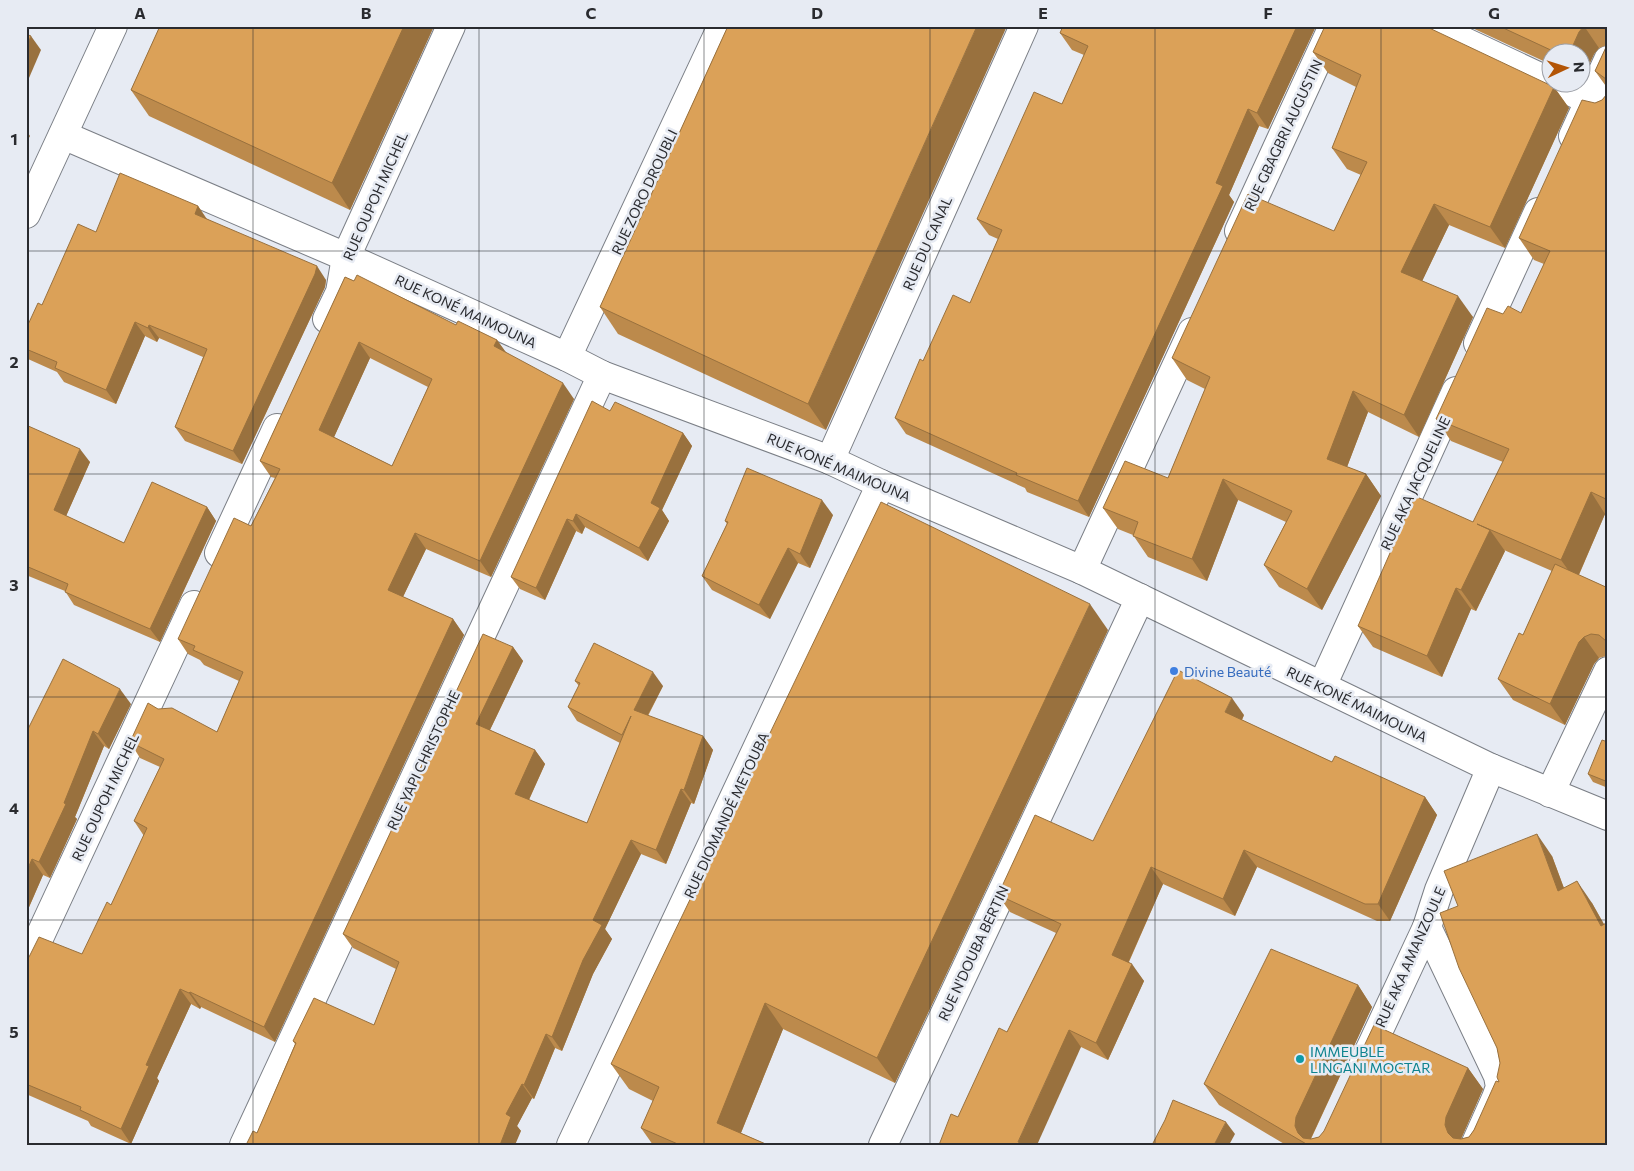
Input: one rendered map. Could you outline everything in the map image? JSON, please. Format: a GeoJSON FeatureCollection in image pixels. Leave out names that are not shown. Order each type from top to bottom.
{"type":"FeatureCollection","features":[{"type":"Feature","properties":{"kind":"street"},"geometry":{"type":"LineString","coordinates":[[26,214],[112,26]]}},
{"type":"Feature","properties":{"kind":"street","name":"RUE OUPOH MICHEL"},"geometry":{"type":"LineString","coordinates":[[319,337],[340,292],[346,256],[451,26]]}},
{"type":"Feature","properties":{"kind":"street","name":"RUE ZORO DROUBLI"},"geometry":{"type":"LineString","coordinates":[[566,357],[722,26]]}},
{"type":"Feature","properties":{"kind":"street","name":"RUE DU CANAL"},"geometry":{"type":"LineString","coordinates":[[830,460],[1024,26]]}},
{"type":"Feature","properties":{"kind":"street","name":"RUE GBAGBRI AUGUSTIN"},"geometry":{"type":"LineString","coordinates":[[1229,252],[1333,26]]}},
{"type":"Feature","properties":{"kind":"street"},"geometry":{"type":"LineString","coordinates":[[1431,26],[1599,105]]}},
{"type":"Feature","properties":{"kind":"street"},"geometry":{"type":"LineString","coordinates":[[1565,155],[1599,105],[1608,60]]}},
{"type":"Feature","properties":{"kind":"street","name":"RUE KONÉ MAIMOUNA"},"geometry":{"type":"LineString","coordinates":[[63,135],[346,256],[566,357],[602,376],[830,460],[881,484],[1082,570],[1491,768],[1608,816]]}},
{"type":"Feature","properties":{"kind":"street","name":"RUE AKA JACQUELINE"},"geometry":{"type":"LineString","coordinates":[[1322,686],[1548,191]]}},
{"type":"Feature","properties":{"kind":"street"},"geometry":{"type":"LineString","coordinates":[[1082,570],[1200,314]]}},
{"type":"Feature","properties":{"kind":"street","name":"RUE YAPI CHRISTOPHE"},"geometry":{"type":"LineString","coordinates":[[244,1145],[602,376]]}},
{"type":"Feature","properties":{"kind":"street","name":"RUE OUPOH MICHEL"},"geometry":{"type":"LineString","coordinates":[[26,966],[286,409]]}},
{"type":"Feature","properties":{"kind":"street","name":"RUE DIOMANDÉ METOUBA"},"geometry":{"type":"LineString","coordinates":[[571,1145],[881,484]]}},
{"type":"Feature","properties":{"kind":"street","name":"RUE N'DOUBA BERTIN"},"geometry":{"type":"LineString","coordinates":[[883,1145],[1140,598]]}},
{"type":"Feature","properties":{"kind":"street"},"geometry":{"type":"LineString","coordinates":[[1550,793],[1608,671]]}},
{"type":"Feature","properties":{"kind":"street","name":"RUE AKA AMANZOULE"},"geometry":{"type":"LineString","coordinates":[[1354,1084],[1426,926],[1439,890],[1491,768]]}},
{"type":"Feature","properties":{"kind":"street"},"geometry":{"type":"LineString","coordinates":[[1426,926],[1498,1076],[1500,1087],[1475,1145]]}},
{"type":"Feature","properties":{"kind":"building"},"geometry":{"type":"Polygon","coordinates":[[[160,26],[404,26],[332,183],[131,90],[160,26]]]}},
{"type":"Feature","properties":{"kind":"building"},"geometry":{"type":"Polygon","coordinates":[[[728,26],[977,26],[808,404],[600,307],[728,26]]]}},
{"type":"Feature","properties":{"kind":"building"},"geometry":{"type":"Polygon","coordinates":[[[1063,26],[1297,26],[1257,113],[1248,109],[1216,183],[1223,186],[1078,501],[1016,475],[1017,473],[895,418],[920,359],[923,361],[953,295],[970,303],[1002,230],[977,219],[1034,92],[1062,104],[1088,46],[1060,33],[1063,26]]]}},
{"type":"Feature","properties":{"kind":"building"},"geometry":{"type":"Polygon","coordinates":[[[1325,26],[1425,26],[1542,81],[1542,92],[1552,92],[1490,227],[1434,204],[1401,272],[1458,296],[1404,415],[1353,391],[1327,459],[1366,474],[1307,589],[1264,565],[1292,511],[1223,479],[1192,559],[1133,536],[1138,522],[1103,508],[1125,461],[1168,478],[1210,377],[1172,358],[1248,194],[1334,231],[1367,162],[1332,148],[1361,75],[1313,52],[1325,26]]]}},
{"type":"Feature","properties":{"kind":"building"},"geometry":{"type":"Polygon","coordinates":[[[1499,26],[1584,26],[1574,42],[1542,42],[1542,46],[1499,26]]]}},
{"type":"Feature","properties":{"kind":"building"},"geometry":{"type":"Polygon","coordinates":[[[1602,26],[1608,26],[1608,35],[1605,29],[1602,26]]]}},
{"type":"Feature","properties":{"kind":"building"},"geometry":{"type":"Polygon","coordinates":[[[26,34],[31,36],[26,47],[26,34]]]}},
{"type":"Feature","properties":{"kind":"building"},"geometry":{"type":"Polygon","coordinates":[[[1608,42],[1608,84],[1606,79],[1595,71],[1608,42]]]}},
{"type":"Feature","properties":{"kind":"building"},"geometry":{"type":"Polygon","coordinates":[[[1608,91],[1608,500],[1591,492],[1561,560],[1477,524],[1490,530],[1461,590],[1456,588],[1427,656],[1358,626],[1415,496],[1473,522],[1509,449],[1436,419],[1487,308],[1503,314],[1508,306],[1521,313],[1550,251],[1519,238],[1582,100],[1595,103],[1602,100],[1608,91]]]}},
{"type":"Feature","properties":{"kind":"building"},"geometry":{"type":"Polygon","coordinates":[[[120,173],[198,206],[195,214],[317,266],[233,451],[175,427],[207,349],[149,325],[148,328],[135,322],[106,390],[55,368],[57,362],[26,349],[26,329],[38,303],[42,305],[78,224],[96,232],[120,173]]]}},
{"type":"Feature","properties":{"kind":"building"},"geometry":{"type":"Polygon","coordinates":[[[357,275],[456,325],[458,321],[497,340],[494,346],[563,383],[480,561],[415,533],[388,590],[453,619],[264,1027],[180,989],[146,1065],[149,1066],[121,1129],[80,1110],[81,1107],[26,1084],[26,961],[39,937],[82,954],[107,902],[111,905],[147,828],[134,821],[164,759],[130,742],[148,703],[158,709],[172,708],[217,732],[243,672],[193,650],[195,646],[178,639],[234,518],[251,526],[280,469],[260,461],[345,277],[354,281],[357,275]],[[359,342],[319,430],[392,466],[432,379],[359,342]]]}},
{"type":"Feature","properties":{"kind":"building"},"geometry":{"type":"Polygon","coordinates":[[[592,401],[610,411],[615,402],[683,433],[651,503],[660,508],[639,548],[576,514],[573,521],[567,519],[536,588],[511,577],[592,401]]]}},
{"type":"Feature","properties":{"kind":"building"},"geometry":{"type":"Polygon","coordinates":[[[26,425],[80,449],[54,510],[124,543],[152,482],[207,507],[150,629],[65,592],[68,584],[26,566],[26,425]]]}},
{"type":"Feature","properties":{"kind":"building"},"geometry":{"type":"Polygon","coordinates":[[[747,468],[822,500],[800,554],[788,548],[759,605],[702,576],[728,522],[725,521],[747,468]]]}},
{"type":"Feature","properties":{"kind":"building"},"geometry":{"type":"Polygon","coordinates":[[[881,502],[1090,604],[877,1058],[765,1003],[717,1123],[768,1145],[680,1145],[641,1128],[659,1087],[611,1064],[881,502]]]}},
{"type":"Feature","properties":{"kind":"building"},"geometry":{"type":"Polygon","coordinates":[[[1555,564],[1608,588],[1608,646],[1606,641],[1599,635],[1591,634],[1579,642],[1550,704],[1498,679],[1519,633],[1523,635],[1555,564]]]}},
{"type":"Feature","properties":{"kind":"building"},"geometry":{"type":"Polygon","coordinates":[[[483,634],[513,647],[476,724],[535,750],[515,794],[587,823],[631,716],[622,735],[568,707],[580,683],[575,681],[594,643],[653,672],[634,710],[703,736],[684,790],[681,789],[656,850],[631,840],[593,920],[602,925],[583,960],[552,1037],[546,1034],[524,1085],[522,1084],[506,1114],[511,1117],[500,1145],[246,1145],[253,1131],[257,1133],[296,1043],[293,1041],[314,998],[374,1025],[399,962],[343,934],[483,634]]]}},
{"type":"Feature","properties":{"kind":"building"},"geometry":{"type":"Polygon","coordinates":[[[63,659],[120,689],[98,734],[93,731],[64,803],[66,804],[39,862],[32,859],[26,873],[26,733],[63,659]]]}},
{"type":"Feature","properties":{"kind":"building"},"geometry":{"type":"Polygon","coordinates":[[[1178,670],[1232,698],[1225,712],[1332,762],[1335,756],[1425,797],[1378,904],[1365,904],[1244,850],[1223,899],[1151,867],[1112,955],[1132,964],[1096,1043],[1069,1030],[1018,1142],[1026,1145],[939,1145],[951,1114],[958,1117],[999,1028],[1007,1032],[1061,924],[998,895],[1035,815],[1093,841],[1178,670]]]}},
{"type":"Feature","properties":{"kind":"building"},"geometry":{"type":"Polygon","coordinates":[[[1602,740],[1608,742],[1608,782],[1588,774],[1602,740]]]}},
{"type":"Feature","properties":{"kind":"building"},"geometry":{"type":"Polygon","coordinates":[[[1537,834],[1558,891],[1577,881],[1601,926],[1608,922],[1608,1145],[1308,1145],[1204,1084],[1271,949],[1358,985],[1296,1117],[1295,1126],[1303,1138],[1319,1137],[1324,1131],[1374,1025],[1468,1068],[1446,1117],[1445,1125],[1448,1133],[1453,1138],[1469,1137],[1496,1081],[1499,1082],[1497,1077],[1500,1063],[1497,1048],[1459,968],[1440,913],[1458,906],[1444,871],[1537,834]]]}},
{"type":"Feature","properties":{"kind":"building"},"geometry":{"type":"Polygon","coordinates":[[[1173,1100],[1226,1122],[1214,1145],[1152,1145],[1173,1100]]]}},
{"type":"Feature","properties":{"kind":"place","name":"Divine Beauté"},"geometry":{"type":"Point","coordinates":[1174,671]}},
{"type":"Feature","properties":{"kind":"place","name":"IMMEUBLE LINGANI MOCTAR"},"geometry":{"type":"Point","coordinates":[1300,1059]}}]}
